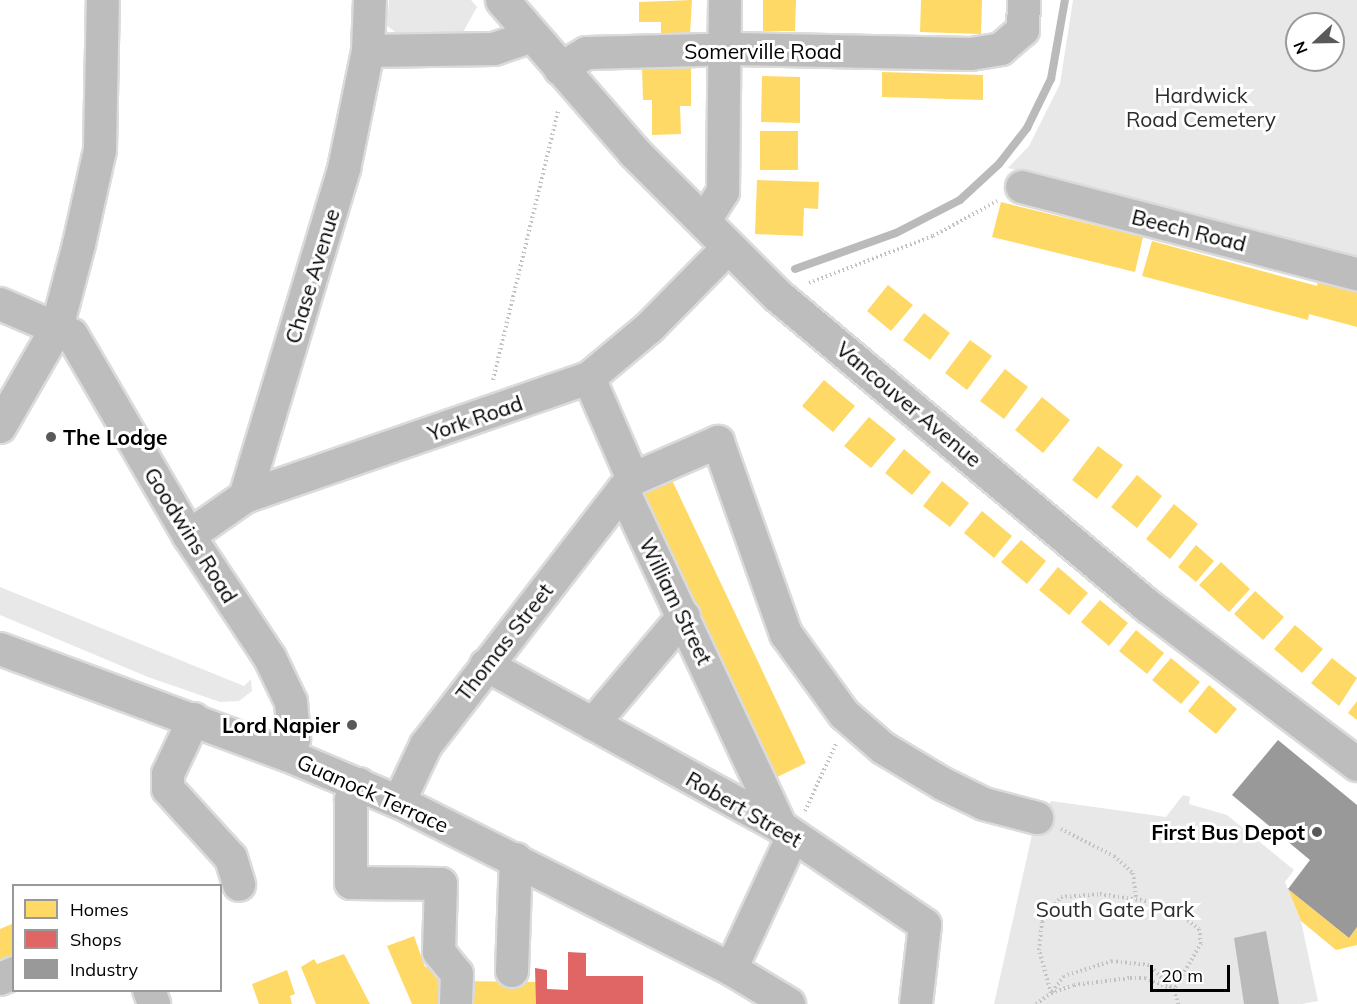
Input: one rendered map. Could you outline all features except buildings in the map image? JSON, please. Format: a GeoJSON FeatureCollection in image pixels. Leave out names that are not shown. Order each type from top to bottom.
{"type":"FeatureCollection","features":[{"type":"Feature","properties":{"kind":"main road","name":"Vancouver Avenue"},"geometry":{"type":"LineString","coordinates":[[502,0],[568,77],[728,248],[777,295],[1148,606],[1357,764]]}},
{"type":"Feature","properties":{"kind":"street"},"geometry":{"type":"LineString","coordinates":[[0,426],[57,328],[100,150],[103,0]]}},
{"type":"Feature","properties":{"kind":"street","name":"Chase Avenue"},"geometry":{"type":"LineString","coordinates":[[245,497],[344,169],[368,51],[370,0]]}},
{"type":"Feature","properties":{"kind":"street"},"geometry":{"type":"LineString","coordinates":[[704,222],[723,192],[725,0]]}},
{"type":"Feature","properties":{"kind":"street","name":"Somerville Road"},"geometry":{"type":"LineString","coordinates":[[568,77],[587,53],[724,49],[971,54],[1001,49],[1023,30],[1024,0]]}},
{"type":"Feature","properties":{"kind":"street"},"geometry":{"type":"LineString","coordinates":[[368,51],[494,50],[532,36]]}},
{"type":"Feature","properties":{"kind":"street","name":"Beech Road"},"geometry":{"type":"LineString","coordinates":[[1022,187],[1357,274]]}},
{"type":"Feature","properties":{"kind":"street","name":"York Road"},"geometry":{"type":"LineString","coordinates":[[189,536],[245,497],[590,378],[649,328],[728,248]]}},
{"type":"Feature","properties":{"kind":"street","name":"Goodwins Road"},"geometry":{"type":"LineString","coordinates":[[0,304],[72,335],[189,536],[270,658],[291,702],[294,739],[287,755]]}},
{"type":"Feature","properties":{"kind":"street","name":"William Street"},"geometry":{"type":"LineString","coordinates":[[590,378],[628,485],[684,615],[787,831]]}},
{"type":"Feature","properties":{"kind":"street"},"geometry":{"type":"LineString","coordinates":[[628,485],[718,442],[786,634],[848,719],[883,748],[943,784],[984,804],[1037,818]]}},
{"type":"Feature","properties":{"kind":"street","name":"Thomas Street"},"geometry":{"type":"LineString","coordinates":[[399,802],[426,745],[628,485]]}},
{"type":"Feature","properties":{"kind":"street"},"geometry":{"type":"LineString","coordinates":[[592,724],[684,615]]}},
{"type":"Feature","properties":{"kind":"street","name":"Guanock Terrace"},"geometry":{"type":"LineString","coordinates":[[0,649],[194,719],[359,784],[516,859],[731,969],[789,1004]]}},
{"type":"Feature","properties":{"kind":"street","name":"Robert Street"},"geometry":{"type":"LineString","coordinates":[[486,665],[787,831],[925,925],[915,1004]]}},
{"type":"Feature","properties":{"kind":"street"},"geometry":{"type":"LineString","coordinates":[[194,719],[158,793],[231,858],[239,885]]}},
{"type":"Feature","properties":{"kind":"street"},"geometry":{"type":"LineString","coordinates":[[359,784],[351,800],[351,883],[441,884],[439,952],[457,974],[456,1004]]}},
{"type":"Feature","properties":{"kind":"street"},"geometry":{"type":"LineString","coordinates":[[731,969],[787,831]]}},
{"type":"Feature","properties":{"kind":"street"},"geometry":{"type":"LineString","coordinates":[[512,971],[516,859]]}},
{"type":"Feature","properties":{"kind":"path"},"geometry":{"type":"LineString","coordinates":[[496,411],[492,387],[568,77]]}},
{"type":"Feature","properties":{"kind":"path"},"geometry":{"type":"LineString","coordinates":[[777,295],[933,236],[1022,187]]}},
{"type":"Feature","properties":{"kind":"path"},"geometry":{"type":"LineString","coordinates":[[787,831],[848,719]]}},
{"type":"Feature","properties":{"kind":"path"},"geometry":{"type":"LineString","coordinates":[[1037,818],[1114,856],[1133,873],[1136,897]]}},
{"type":"Feature","properties":{"kind":"path"},"geometry":{"type":"LineString","coordinates":[[1051,993],[1039,950],[1042,922],[1050,907],[1061,897],[1100,894],[1136,897],[1166,904],[1199,929],[1201,943],[1196,956],[1174,990]]}},
{"type":"Feature","properties":{"kind":"path"},"geometry":{"type":"LineString","coordinates":[[1036,1004],[1051,993],[1064,976],[1112,961],[1149,965],[1174,990],[1178,1004]]}},
{"type":"Feature","properties":{"kind":"path"},"geometry":{"type":"LineString","coordinates":[[1051,993],[1089,982],[1130,978],[1145,978],[1174,990]]}},
{"type":"Feature","properties":{"kind":"green space"},"geometry":{"type":"Polygon","coordinates":[[[389,0],[471,0],[477,7],[462,34],[398,34],[387,26],[389,0]]]}},
{"type":"Feature","properties":{"kind":"green space","name":"Hardwick Road Cemetery"},"geometry":{"type":"Polygon","coordinates":[[[1073,0],[1357,0],[1357,256],[1008,168],[1029,146],[1060,84],[1073,0]]]}},
{"type":"Feature","properties":{"kind":"green space"},"geometry":{"type":"Polygon","coordinates":[[[0,587],[244,686],[251,679],[252,691],[239,701],[220,702],[148,677],[0,615],[0,587]]]}},
{"type":"Feature","properties":{"kind":"green space","name":"South Gate Park"},"geometry":{"type":"Polygon","coordinates":[[[1183,795],[1190,797],[1189,804],[1227,815],[1294,870],[1285,882],[1301,921],[1318,1001],[1302,1004],[994,1004],[1034,826],[1051,801],[1166,817],[1183,795]]]}},
{"type":"Feature","properties":{"kind":"shaded area"},"geometry":{"type":"Polygon","coordinates":[[[1266,931],[1279,1004],[1244,1004],[1234,938],[1266,931]]]}},
{"type":"Feature","properties":{"kind":"waterway"},"geometry":{"type":"LineString","coordinates":[[795,269],[896,233],[960,200],[999,164],[1027,128],[1051,79],[1065,0]]}},
{"type":"Feature","properties":{"kind":"place","name":"The Lodge"},"geometry":{"type":"Point","coordinates":[51,437]}},
{"type":"Feature","properties":{"kind":"place","name":"Lord Napier"},"geometry":{"type":"Point","coordinates":[352,725]}},
{"type":"Feature","properties":{"kind":"place","name":"First Bus Depot"},"geometry":{"type":"Point","coordinates":[1317,832]}}]}
